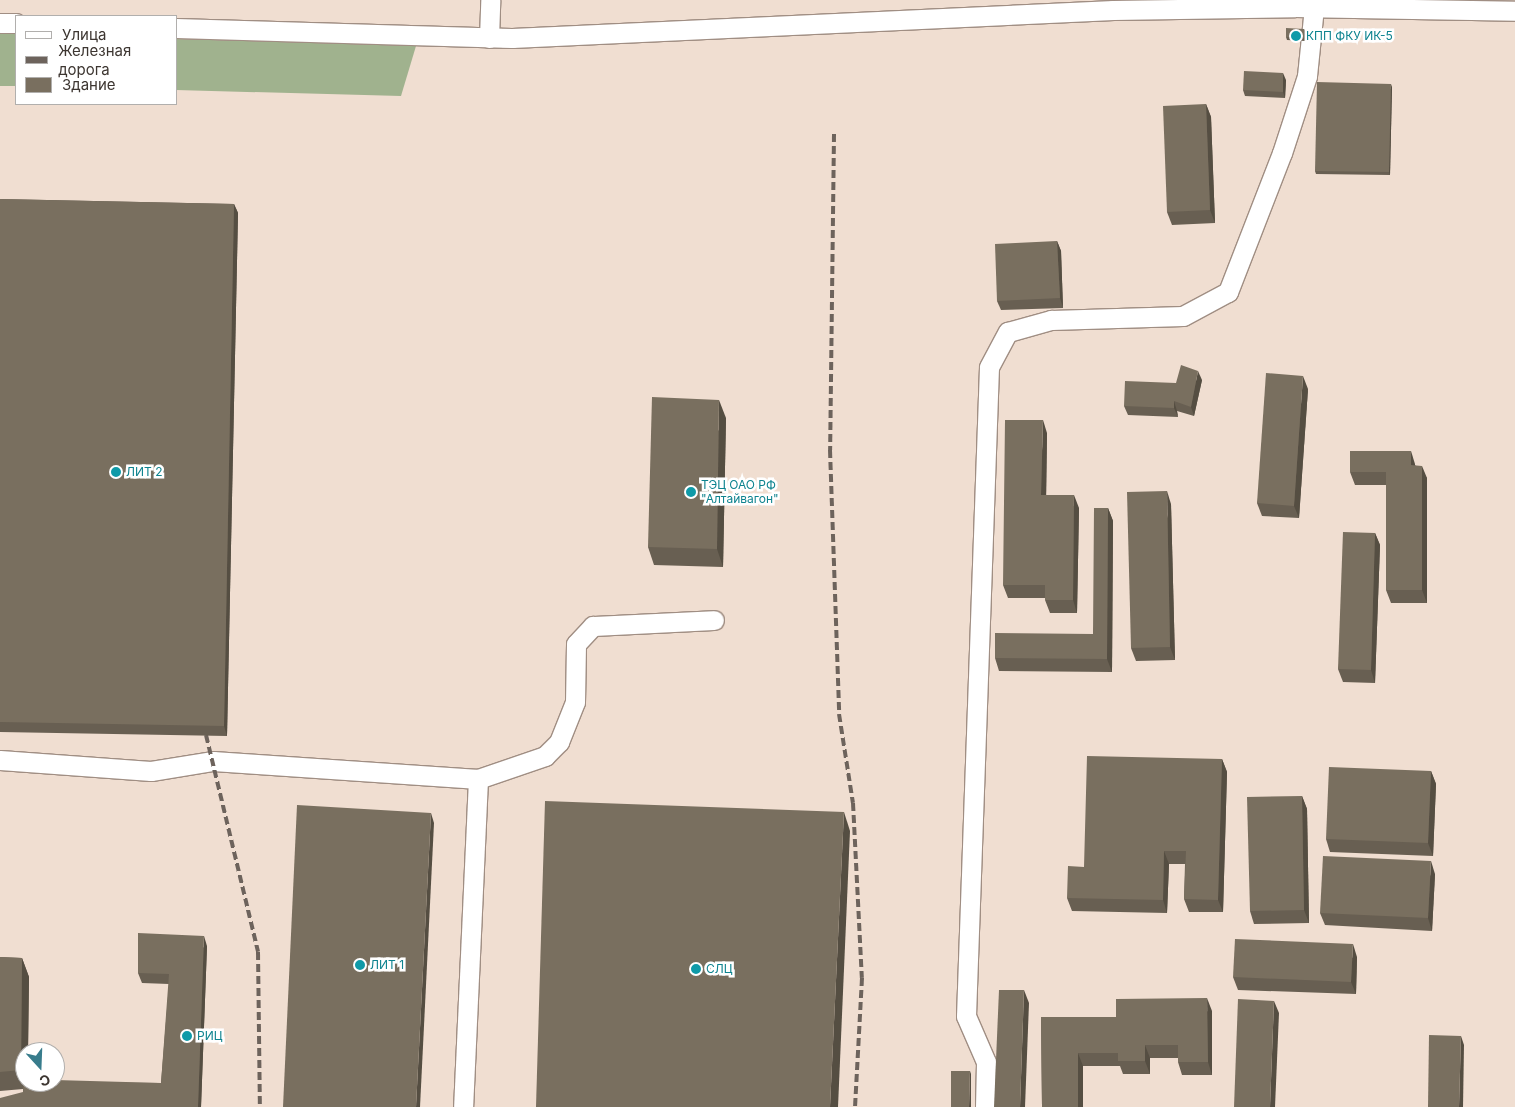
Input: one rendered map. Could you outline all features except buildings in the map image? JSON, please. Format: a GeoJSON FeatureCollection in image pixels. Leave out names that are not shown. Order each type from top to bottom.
{"type":"FeatureCollection","features":[{"type":"Feature","properties":{"kind":"street"},"geometry":{"type":"LineString","coordinates":[[490,0],[490,38]]}},
{"type":"Feature","properties":{"kind":"street"},"geometry":{"type":"LineString","coordinates":[[178,28],[490,38],[1093,6],[1314,7],[1515,11]]}},
{"type":"Feature","properties":{"kind":"street"},"geometry":{"type":"LineString","coordinates":[[985,1107],[986,1062],[966,1016],[989,367],[1008,332],[1051,320],[1183,316],[1228,292],[1282,153],[1307,76],[1314,7]]}},
{"type":"Feature","properties":{"kind":"street"},"geometry":{"type":"LineString","coordinates":[[0,23],[15,23]]}},
{"type":"Feature","properties":{"kind":"street"},"geometry":{"type":"LineString","coordinates":[[0,760],[151,771],[213,761],[448,774],[478,779],[545,756],[559,742],[575,702],[576,644],[593,626],[714,620]]}},
{"type":"Feature","properties":{"kind":"street"},"geometry":{"type":"LineString","coordinates":[[463,1107],[478,779]]}},
{"type":"Feature","properties":{"kind":"green space"},"geometry":{"type":"Polygon","coordinates":[[[0,34],[15,34],[15,86],[0,86],[0,34]]]}},
{"type":"Feature","properties":{"kind":"green space"},"geometry":{"type":"Polygon","coordinates":[[[178,39],[416,46],[401,96],[178,90],[178,39]]]}},
{"type":"Feature","properties":{"kind":"railway"},"geometry":{"type":"LineString","coordinates":[[834,134],[830,450],[839,714],[853,803],[862,978],[855,1107]]}},
{"type":"Feature","properties":{"kind":"railway"},"geometry":{"type":"LineString","coordinates":[[206,735],[258,952],[260,1107]]}},
{"type":"Feature","properties":{"kind":"place","name":"КПП ФКУ ИК-5"},"geometry":{"type":"Point","coordinates":[1296,36]}},
{"type":"Feature","properties":{"kind":"place","name":"ЛИТ 2"},"geometry":{"type":"Point","coordinates":[116,472]}},
{"type":"Feature","properties":{"kind":"place","name":"ТЭЦ ОАО РФ \"Алтайвагон\""},"geometry":{"type":"Point","coordinates":[691,492]}},
{"type":"Feature","properties":{"kind":"place","name":"ЛИТ 1"},"geometry":{"type":"Point","coordinates":[360,965]}},
{"type":"Feature","properties":{"kind":"place","name":"СЛЦ"},"geometry":{"type":"Point","coordinates":[696,969]}},
{"type":"Feature","properties":{"kind":"place","name":"РИЦ"},"geometry":{"type":"Point","coordinates":[187,1036]}}]}
